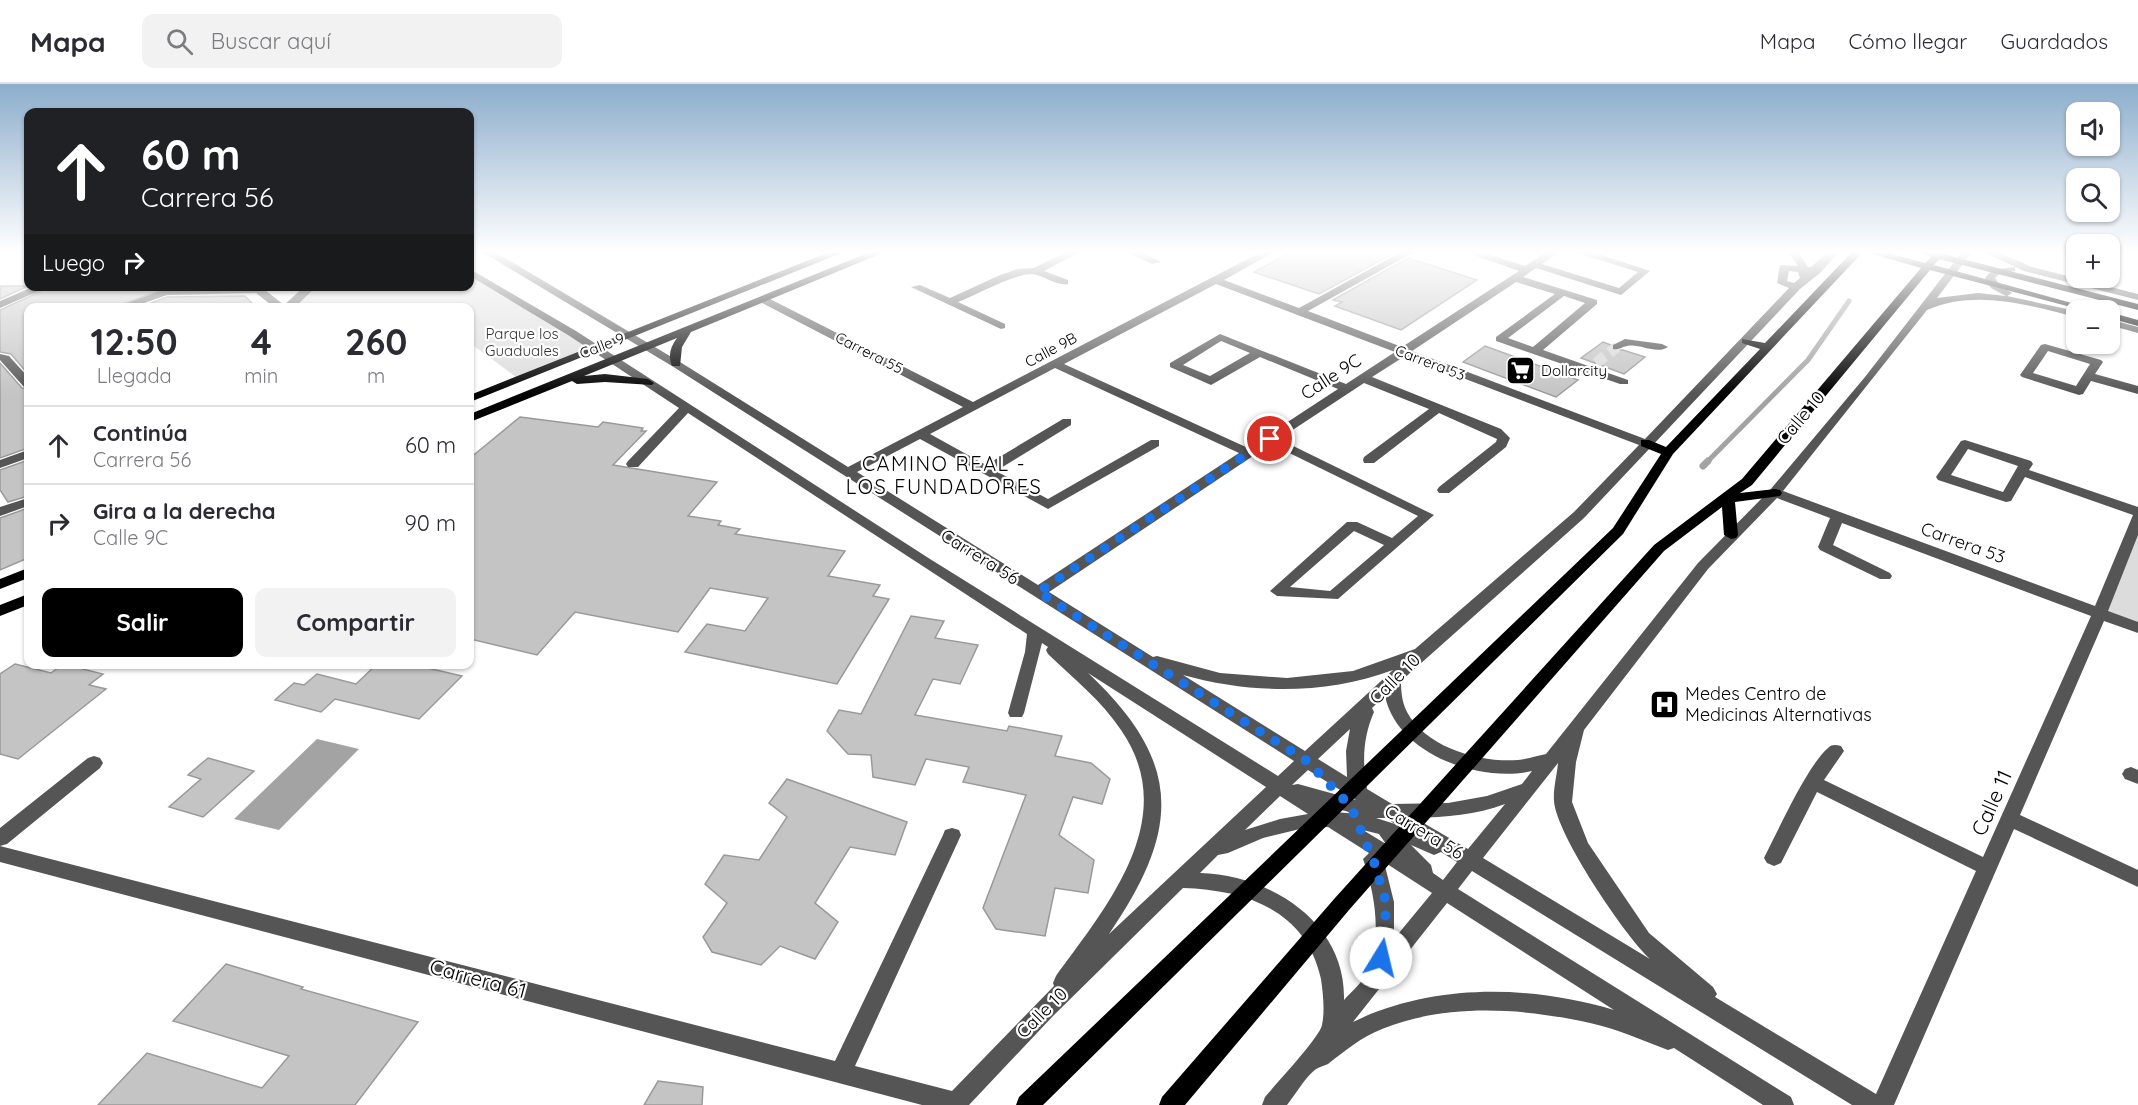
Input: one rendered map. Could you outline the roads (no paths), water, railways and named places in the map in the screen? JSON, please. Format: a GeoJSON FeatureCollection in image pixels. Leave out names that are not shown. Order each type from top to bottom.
{"type":"FeatureCollection","features":[{"type":"Feature","properties":{"kind":"main road","name":"Calle 9"},"geometry":{"type":"LineString","coordinates":[[474,397],[721,300]]}},
{"type":"Feature","properties":{"kind":"main road","name":"Calle 9"},"geometry":{"type":"LineString","coordinates":[[474,416],[764,300]]}},
{"type":"Feature","properties":{"kind":"main road"},"geometry":{"type":"LineString","coordinates":[[1027,1105],[1618,531],[1668,452],[1813,300]]}},
{"type":"Feature","properties":{"kind":"main road","name":"Calle 10"},"geometry":{"type":"LineString","coordinates":[[1170,1105],[1350,895],[1659,548],[1728,499],[1747,482],[1900,300]]}},
{"type":"Feature","properties":{"kind":"main road"},"geometry":{"type":"LineString","coordinates":[[2109,300],[2138,307]]}},
{"type":"Feature","properties":{"kind":"main road"},"geometry":{"type":"LineString","coordinates":[[2120,318],[2138,323]]}},
{"type":"Feature","properties":{"kind":"main road"},"geometry":{"type":"LineString","coordinates":[[676,364],[674,356],[676,347],[688,330]]}},
{"type":"Feature","properties":{"kind":"main road"},"geometry":{"type":"LineString","coordinates":[[1746,341],[1768,348]]}},
{"type":"Feature","properties":{"kind":"main road"},"geometry":{"type":"LineString","coordinates":[[557,382],[606,378],[648,383]]}},
{"type":"Feature","properties":{"kind":"main road"},"geometry":{"type":"LineString","coordinates":[[1645,443],[1668,452]]}},
{"type":"Feature","properties":{"kind":"main road"},"geometry":{"type":"LineString","coordinates":[[1731,535],[1728,499],[1775,493]]}},
{"type":"Feature","properties":{"kind":"main road"},"geometry":{"type":"LineString","coordinates":[[0,584],[24,575]]}},
{"type":"Feature","properties":{"kind":"main road"},"geometry":{"type":"LineString","coordinates":[[0,600],[24,598]]}},
{"type":"Feature","properties":{"kind":"main road"},"geometry":{"type":"LineString","coordinates":[[0,611],[24,600]]}},
{"type":"Feature","properties":{"kind":"street","name":"Carrera 56"},"geometry":{"type":"LineString","coordinates":[[515,300],[1332,818],[1368,816]]}},
{"type":"Feature","properties":{"kind":"street","name":"Carrera 56"},"geometry":{"type":"LineString","coordinates":[[566,300],[676,364],[1307,761],[1368,816],[1470,860],[1873,1105]]}},
{"type":"Feature","properties":{"kind":"street","name":"Carrera 55"},"geometry":{"type":"LineString","coordinates":[[764,300],[973,407]]}},
{"type":"Feature","properties":{"kind":"street"},"geometry":{"type":"LineString","coordinates":[[945,300],[1001,326]]}},
{"type":"Feature","properties":{"kind":"street"},"geometry":{"type":"LineString","coordinates":[[950,302],[956,300]]}},
{"type":"Feature","properties":{"kind":"street","name":"Calle 9B"},"geometry":{"type":"LineString","coordinates":[[846,473],[1178,300]]}},
{"type":"Feature","properties":{"kind":"street","name":"Carrera 53"},"geometry":{"type":"LineString","coordinates":[[1267,300],[1645,443]]}},
{"type":"Feature","properties":{"kind":"street"},"geometry":{"type":"LineString","coordinates":[[1299,312],[1322,300]]}},
{"type":"Feature","properties":{"kind":"street","name":"Calle 9C"},"geometry":{"type":"LineString","coordinates":[[1038,592],[1483,300]]}},
{"type":"Feature","properties":{"kind":"street"},"geometry":{"type":"LineString","coordinates":[[1553,300],[1500,339],[1592,366],[1624,382]]}},
{"type":"Feature","properties":{"kind":"street"},"geometry":{"type":"LineString","coordinates":[[1535,351],[1593,302],[1585,300]]}},
{"type":"Feature","properties":{"kind":"street","name":"Calle 10"},"geometry":{"type":"LineString","coordinates":[[955,1104],[1046,1009],[1179,879],[1207,856],[1372,702],[1427,647],[1579,515],[1645,443],[1784,300]]}},
{"type":"Feature","properties":{"kind":"street","name":"Calle 10"},"geometry":{"type":"LineString","coordinates":[[1273,1105],[1731,535],[1775,493],[1869,379],[1929,300]]}},
{"type":"Feature","properties":{"kind":"street"},"geometry":{"type":"LineString","coordinates":[[1921,310],[1945,300]]}},
{"type":"Feature","properties":{"kind":"street"},"geometry":{"type":"LineString","coordinates":[[2009,300],[2066,311]]}},
{"type":"Feature","properties":{"kind":"street"},"geometry":{"type":"LineString","coordinates":[[2027,300],[2045,306]]}},
{"type":"Feature","properties":{"kind":"street"},"geometry":{"type":"LineString","coordinates":[[2120,325],[2138,330]]}},
{"type":"Feature","properties":{"kind":"street"},"geometry":{"type":"LineString","coordinates":[[1258,353],[1211,381],[1174,365],[1220,337],[1347,388]]}},
{"type":"Feature","properties":{"kind":"street"},"geometry":{"type":"LineString","coordinates":[[1617,348],[1625,342],[1662,347]]}},
{"type":"Feature","properties":{"kind":"street"},"geometry":{"type":"LineString","coordinates":[[2045,347],[2097,362],[2088,376],[2079,391],[2026,375],[2045,347]]}},
{"type":"Feature","properties":{"kind":"street"},"geometry":{"type":"LineString","coordinates":[[0,357],[5,358],[24,379]]}},
{"type":"Feature","properties":{"kind":"street"},"geometry":{"type":"LineString","coordinates":[[1055,364],[1249,453]]}},
{"type":"Feature","properties":{"kind":"street"},"geometry":{"type":"LineString","coordinates":[[2088,376],[2138,390]]}},
{"type":"Feature","properties":{"kind":"street"},"geometry":{"type":"LineString","coordinates":[[1363,378],[1497,432],[1504,438],[1502,444],[1444,490]]}},
{"type":"Feature","properties":{"kind":"street"},"geometry":{"type":"LineString","coordinates":[[1370,460],[1438,408]]}},
{"type":"Feature","properties":{"kind":"street"},"geometry":{"type":"LineString","coordinates":[[633,464],[685,409]]}},
{"type":"Feature","properties":{"kind":"street"},"geometry":{"type":"LineString","coordinates":[[986,471],[1067,422]]}},
{"type":"Feature","properties":{"kind":"street"},"geometry":{"type":"LineString","coordinates":[[920,434],[1048,505],[1155,443]]}},
{"type":"Feature","properties":{"kind":"street"},"geometry":{"type":"LineString","coordinates":[[1270,439],[1427,515],[1394,544],[1334,596],[1277,591],[1352,525],[1394,544]]}},
{"type":"Feature","properties":{"kind":"street"},"geometry":{"type":"LineString","coordinates":[[1965,444],[2026,464],[2022,472],[2006,498],[1943,477],[1965,444]]}},
{"type":"Feature","properties":{"kind":"street"},"geometry":{"type":"LineString","coordinates":[[0,464],[24,455]]}},
{"type":"Feature","properties":{"kind":"street"},"geometry":{"type":"LineString","coordinates":[[2022,472],[2138,512]]}},
{"type":"Feature","properties":{"kind":"street","name":"Carrera 53"},"geometry":{"type":"LineString","coordinates":[[1775,493],[2138,628]]}},
{"type":"Feature","properties":{"kind":"street"},"geometry":{"type":"LineString","coordinates":[[0,512],[24,503]]}},
{"type":"Feature","properties":{"kind":"street"},"geometry":{"type":"LineString","coordinates":[[1837,517],[1825,547],[1885,576]]}},
{"type":"Feature","properties":{"kind":"street","name":"Calle 11"},"geometry":{"type":"LineString","coordinates":[[1883,1105],[2099,614],[2138,518]]}},
{"type":"Feature","properties":{"kind":"street"},"geometry":{"type":"LineString","coordinates":[[1016,713],[1033,652],[1035,631]]}},
{"type":"Feature","properties":{"kind":"street"},"geometry":{"type":"LineString","coordinates":[[1035,631],[1110,704],[1131,731],[1148,771],[1153,806],[1147,847],[1132,883],[1046,1009]]}},
{"type":"Feature","properties":{"kind":"street"},"geometry":{"type":"LineString","coordinates":[[1120,645],[1161,663],[1192,672],[1232,680],[1281,683],[1351,676],[1393,664],[1427,647]]}},
{"type":"Feature","properties":{"kind":"street"},"geometry":{"type":"LineString","coordinates":[[1393,681],[1394,701],[1405,722],[1426,742],[1454,757],[1486,766],[1518,767],[1549,760]]}},
{"type":"Feature","properties":{"kind":"street"},"geometry":{"type":"LineString","coordinates":[[1372,702],[1359,725],[1354,752],[1385,899],[1386,938],[1376,977]]}},
{"type":"Feature","properties":{"kind":"street"},"geometry":{"type":"LineString","coordinates":[[1579,725],[1567,762],[1563,802],[1580,846],[1598,875],[1642,939],[1693,984],[1796,1058]]}},
{"type":"Feature","properties":{"kind":"street"},"geometry":{"type":"LineString","coordinates":[[1774,858],[1813,782],[1835,751]]}},
{"type":"Feature","properties":{"kind":"street"},"geometry":{"type":"LineString","coordinates":[[0,839],[94,763]]}},
{"type":"Feature","properties":{"kind":"street"},"geometry":{"type":"LineString","coordinates":[[1813,782],[1988,868]]}},
{"type":"Feature","properties":{"kind":"street"},"geometry":{"type":"LineString","coordinates":[[1281,785],[1368,816],[1448,810],[1488,802],[1529,788]]}},
{"type":"Feature","properties":{"kind":"street"},"geometry":{"type":"LineString","coordinates":[[1368,816],[1445,892],[1783,1105]]}},
{"type":"Feature","properties":{"kind":"street"},"geometry":{"type":"LineString","coordinates":[[1207,856],[1239,839],[1275,827],[1332,818]]}},
{"type":"Feature","properties":{"kind":"street"},"geometry":{"type":"LineString","coordinates":[[2009,818],[2138,879]]}},
{"type":"Feature","properties":{"kind":"street"},"geometry":{"type":"LineString","coordinates":[[841,1073],[952,835]]}},
{"type":"Feature","properties":{"kind":"street","name":"Carrera 61"},"geometry":{"type":"LineString","coordinates":[[0,854],[955,1104]]}},
{"type":"Feature","properties":{"kind":"street"},"geometry":{"type":"LineString","coordinates":[[1179,879],[1207,879],[1234,883],[1252,889],[1286,907],[1306,926],[1323,949],[1333,974],[1337,1001],[1333,1028]]}},
{"type":"Feature","properties":{"kind":"street"},"geometry":{"type":"LineString","coordinates":[[1299,1074],[1342,1038],[1397,1014],[1458,1002],[1522,1002],[1589,1013],[1659,1036],[1730,1071]]}},
{"type":"Feature","properties":{"kind":"waterway"},"geometry":{"type":"LineString","coordinates":[[1707,462],[1808,360],[1849,301]]}},
{"type":"Feature","properties":{"kind":"waterway"},"geometry":{"type":"LineString","coordinates":[[1703,466],[1707,462]]}},
{"type":"Feature","properties":{"kind":"tunnel"},"geometry":{"type":"LineString","coordinates":[[1596,363],[1617,347]]}},
{"type":"Feature","properties":{"kind":"place","name":"Dollarcity"},"geometry":{"type":"Point","coordinates":[1520,371]}},
{"type":"Feature","properties":{"kind":"place","name":"Medes Centro de Medicinas Alternativas"},"geometry":{"type":"Point","coordinates":[1664,704]}},
{"type":"Feature","properties":{"kind":"district","name":"CAMINO REAL - LOS FUNDADORES"},"geometry":{"type":"Point","coordinates":[944,476]}},
{"type":"Feature","properties":{"kind":"park label","name":"Parque los Guaduales"},"geometry":{"type":"Point","coordinates":[522,342]}}]}
